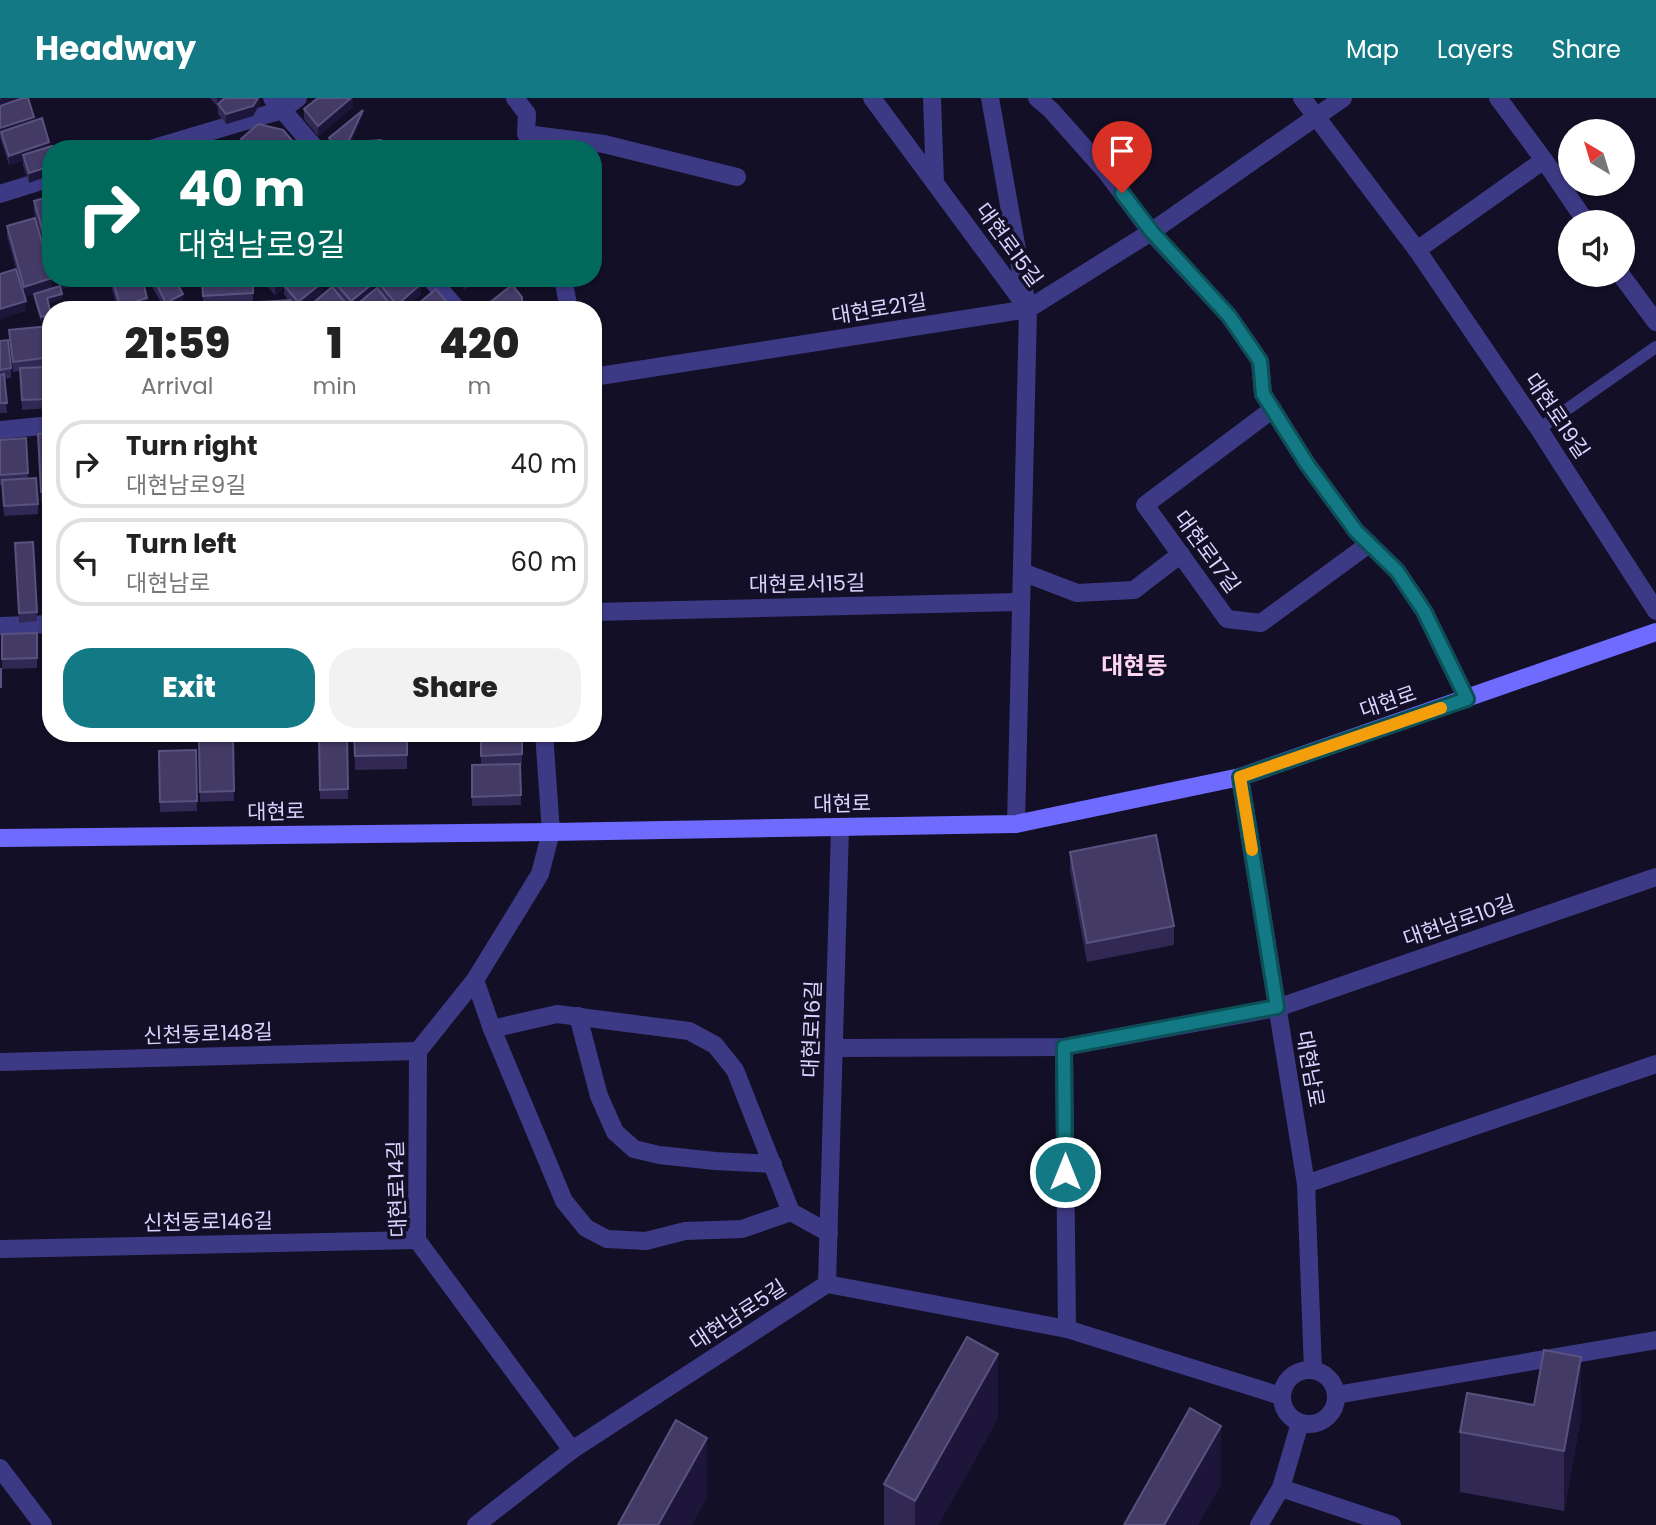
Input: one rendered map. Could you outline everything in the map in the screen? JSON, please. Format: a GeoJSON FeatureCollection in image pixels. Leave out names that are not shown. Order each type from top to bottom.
{"type":"FeatureCollection","features":[{"type":"Feature","properties":{"kind":"main road","name":"대현로"},"geometry":{"type":"LineString","coordinates":[[0,838],[1016,824],[1240,777],[1656,632]]}},
{"type":"Feature","properties":{"kind":"street"},"geometry":{"type":"LineString","coordinates":[[176,140],[299,98]]}},
{"type":"Feature","properties":{"kind":"street"},"geometry":{"type":"LineString","coordinates":[[515,98],[527,114],[526,134],[547,140]]}},
{"type":"Feature","properties":{"kind":"street","name":"대현로15길"},"geometry":{"type":"LineString","coordinates":[[872,98],[1028,309],[1016,824]]}},
{"type":"Feature","properties":{"kind":"street"},"geometry":{"type":"LineString","coordinates":[[932,98],[935,183]]}},
{"type":"Feature","properties":{"kind":"street"},"geometry":{"type":"LineString","coordinates":[[990,98],[1028,309]]}},
{"type":"Feature","properties":{"kind":"street"},"geometry":{"type":"LineString","coordinates":[[1037,98],[1107,173],[1152,232],[1229,316],[1260,361],[1263,394],[1307,464],[1356,531],[1397,571],[1424,611],[1467,699]]}},
{"type":"Feature","properties":{"kind":"street","name":"대현로19길"},"geometry":{"type":"LineString","coordinates":[[1303,98],[1417,250],[1539,429],[1656,611]]}},
{"type":"Feature","properties":{"kind":"street","name":"대현로21길"},"geometry":{"type":"LineString","coordinates":[[602,376],[1028,309],[1152,232],[1343,98]]}},
{"type":"Feature","properties":{"kind":"street"},"geometry":{"type":"LineString","coordinates":[[1498,98],[1578,210]]}},
{"type":"Feature","properties":{"kind":"street"},"geometry":{"type":"LineString","coordinates":[[277,104],[308,140]]}},
{"type":"Feature","properties":{"kind":"street"},"geometry":{"type":"LineString","coordinates":[[602,144],[737,177]]}},
{"type":"Feature","properties":{"kind":"street"},"geometry":{"type":"LineString","coordinates":[[1417,250],[1544,160]]}},
{"type":"Feature","properties":{"kind":"street"},"geometry":{"type":"LineString","coordinates":[[0,194],[42,181]]}},
{"type":"Feature","properties":{"kind":"street"},"geometry":{"type":"LineString","coordinates":[[438,287],[450,301]]}},
{"type":"Feature","properties":{"kind":"street"},"geometry":{"type":"LineString","coordinates":[[1630,287],[1656,322]]}},
{"type":"Feature","properties":{"kind":"street","name":"대현로17길"},"geometry":{"type":"LineString","coordinates":[[1273,409],[1145,505],[1227,620],[1261,623],[1368,544]]}},
{"type":"Feature","properties":{"kind":"street"},"geometry":{"type":"LineString","coordinates":[[0,430],[42,426]]}},
{"type":"Feature","properties":{"kind":"street"},"geometry":{"type":"LineString","coordinates":[[1021,572],[1077,593],[1133,590],[1181,554]]}},
{"type":"Feature","properties":{"kind":"street","name":"대현로서15길"},"geometry":{"type":"LineString","coordinates":[[602,611],[1021,602]]}},
{"type":"Feature","properties":{"kind":"street"},"geometry":{"type":"LineString","coordinates":[[0,626],[42,624]]}},
{"type":"Feature","properties":{"kind":"street"},"geometry":{"type":"LineString","coordinates":[[418,1051],[475,980],[540,874],[551,832],[545,742]]}},
{"type":"Feature","properties":{"kind":"street","name":"대현남로"},"geometry":{"type":"LineString","coordinates":[[1240,777],[1306,1184],[1312,1370]]}},
{"type":"Feature","properties":{"kind":"street","name":"대현로16길"},"geometry":{"type":"LineString","coordinates":[[827,1284],[840,827]]}},
{"type":"Feature","properties":{"kind":"street","name":"대현남로10길"},"geometry":{"type":"LineString","coordinates":[[834,1048],[1064,1047],[1277,1007],[1656,877]]}},
{"type":"Feature","properties":{"kind":"street"},"geometry":{"type":"LineString","coordinates":[[475,980],[492,1029],[564,1201],[586,1228],[607,1239],[646,1241],[685,1231],[742,1229],[791,1212]]}},
{"type":"Feature","properties":{"kind":"street"},"geometry":{"type":"LineString","coordinates":[[492,1029],[557,1014],[689,1031],[715,1045],[735,1070],[791,1212],[829,1233]]}},
{"type":"Feature","properties":{"kind":"street"},"geometry":{"type":"LineString","coordinates":[[578,1016],[599,1096],[615,1132],[634,1149],[659,1155],[773,1164]]}},
{"type":"Feature","properties":{"kind":"street"},"geometry":{"type":"LineString","coordinates":[[1064,1047],[1067,1329]]}},
{"type":"Feature","properties":{"kind":"street","name":"신천동로148길"},"geometry":{"type":"LineString","coordinates":[[0,1062],[418,1051]]}},
{"type":"Feature","properties":{"kind":"street","name":"대현로14길"},"geometry":{"type":"LineString","coordinates":[[418,1051],[417,1240],[572,1450]]}},
{"type":"Feature","properties":{"kind":"street"},"geometry":{"type":"LineString","coordinates":[[1306,1184],[1656,1064]]}},
{"type":"Feature","properties":{"kind":"street","name":"신천동로146길"},"geometry":{"type":"LineString","coordinates":[[0,1249],[417,1240]]}},
{"type":"Feature","properties":{"kind":"street"},"geometry":{"type":"LineString","coordinates":[[827,1284],[1067,1329],[1281,1396]]}},
{"type":"Feature","properties":{"kind":"street","name":"대현남로5길"},"geometry":{"type":"LineString","coordinates":[[476,1525],[572,1450],[827,1284]]}},
{"type":"Feature","properties":{"kind":"street"},"geometry":{"type":"LineString","coordinates":[[1336,1395],[1656,1340]]}},
{"type":"Feature","properties":{"kind":"street"},"geometry":{"type":"LineString","coordinates":[[1303,1370],[1312,1370],[1328,1378],[1336,1395],[1335,1404],[1325,1419],[1308,1425],[1292,1419],[1286,1413],[1281,1396],[1288,1379],[1303,1370]]}},
{"type":"Feature","properties":{"kind":"street"},"geometry":{"type":"LineString","coordinates":[[1259,1525],[1282,1488],[1300,1423]]}},
{"type":"Feature","properties":{"kind":"street"},"geometry":{"type":"LineString","coordinates":[[0,1468],[43,1525]]}},
{"type":"Feature","properties":{"kind":"street"},"geometry":{"type":"LineString","coordinates":[[1282,1488],[1392,1525]]}},
{"type":"Feature","properties":{"kind":"lane"},"geometry":{"type":"LineString","coordinates":[[1539,429],[1656,347]]}},
{"type":"Feature","properties":{"kind":"building"},"geometry":{"type":"Polygon","coordinates":[[[28,98],[34,117],[0,128],[0,106],[28,98]]]}},
{"type":"Feature","properties":{"kind":"building"},"geometry":{"type":"Polygon","coordinates":[[[225,98],[258,98],[253,106],[226,114],[218,104],[225,98]]]}},
{"type":"Feature","properties":{"kind":"building"},"geometry":{"type":"Polygon","coordinates":[[[318,98],[351,98],[318,126],[304,109],[318,98]]]}},
{"type":"Feature","properties":{"kind":"building"},"geometry":{"type":"Polygon","coordinates":[[[363,110],[349,140],[329,138],[363,110]]]}},
{"type":"Feature","properties":{"kind":"building"},"geometry":{"type":"Polygon","coordinates":[[[42,118],[48,140],[42,140],[42,144],[9,156],[1,132],[42,118]]]}},
{"type":"Feature","properties":{"kind":"building"},"geometry":{"type":"Polygon","coordinates":[[[258,124],[283,130],[292,140],[242,140],[258,124]]]}},
{"type":"Feature","properties":{"kind":"building"},"geometry":{"type":"Polygon","coordinates":[[[42,149],[42,169],[29,173],[23,155],[42,149]]]}},
{"type":"Feature","properties":{"kind":"building"},"geometry":{"type":"Polygon","coordinates":[[[42,199],[42,229],[34,201],[42,199]]]}},
{"type":"Feature","properties":{"kind":"building"},"geometry":{"type":"Polygon","coordinates":[[[35,218],[42,242],[42,281],[24,287],[7,226],[35,218]]]}},
{"type":"Feature","properties":{"kind":"building"},"geometry":{"type":"Polygon","coordinates":[[[16,269],[26,301],[0,309],[0,274],[16,269]]]}},
{"type":"Feature","properties":{"kind":"building"},"geometry":{"type":"Polygon","coordinates":[[[60,287],[62,294],[42,301],[41,317],[34,294],[60,287]]]}},
{"type":"Feature","properties":{"kind":"building"},"geometry":{"type":"Polygon","coordinates":[[[115,287],[144,287],[147,298],[119,301],[115,287]]]}},
{"type":"Feature","properties":{"kind":"building"},"geometry":{"type":"Polygon","coordinates":[[[158,287],[179,287],[183,294],[165,301],[158,287]]]}},
{"type":"Feature","properties":{"kind":"building"},"geometry":{"type":"Polygon","coordinates":[[[202,287],[253,287],[253,293],[203,296],[202,287]]]}},
{"type":"Feature","properties":{"kind":"building"},"geometry":{"type":"Polygon","coordinates":[[[286,287],[317,287],[299,301],[286,287]]]}},
{"type":"Feature","properties":{"kind":"building"},"geometry":{"type":"Polygon","coordinates":[[[332,287],[344,301],[315,301],[332,287]]]}},
{"type":"Feature","properties":{"kind":"building"},"geometry":{"type":"Polygon","coordinates":[[[339,287],[368,287],[351,301],[339,287]]]}},
{"type":"Feature","properties":{"kind":"building"},"geometry":{"type":"Polygon","coordinates":[[[382,287],[418,287],[402,301],[394,301],[382,287]]]}},
{"type":"Feature","properties":{"kind":"building"},"geometry":{"type":"Polygon","coordinates":[[[509,287],[514,287],[522,297],[522,301],[492,301],[509,287]]]}},
{"type":"Feature","properties":{"kind":"building"},"geometry":{"type":"Polygon","coordinates":[[[377,288],[388,301],[361,301],[377,288]]]}},
{"type":"Feature","properties":{"kind":"building"},"geometry":{"type":"Polygon","coordinates":[[[436,289],[446,301],[421,301],[436,289]]]}},
{"type":"Feature","properties":{"kind":"building"},"geometry":{"type":"Polygon","coordinates":[[[42,327],[42,358],[13,362],[9,330],[42,327]]]}},
{"type":"Feature","properties":{"kind":"building"},"geometry":{"type":"Polygon","coordinates":[[[8,340],[11,368],[0,370],[0,341],[8,340]]]}},
{"type":"Feature","properties":{"kind":"building"},"geometry":{"type":"Polygon","coordinates":[[[42,367],[42,399],[22,400],[20,368],[42,367]]]}},
{"type":"Feature","properties":{"kind":"building"},"geometry":{"type":"Polygon","coordinates":[[[4,374],[7,403],[0,403],[0,375],[4,374]]]}},
{"type":"Feature","properties":{"kind":"building"},"geometry":{"type":"Polygon","coordinates":[[[38,434],[42,434],[41,492],[38,434]]]}},
{"type":"Feature","properties":{"kind":"building"},"geometry":{"type":"Polygon","coordinates":[[[26,438],[28,473],[0,475],[0,440],[26,438]]]}},
{"type":"Feature","properties":{"kind":"building"},"geometry":{"type":"Polygon","coordinates":[[[36,478],[38,504],[4,506],[2,480],[36,478]]]}},
{"type":"Feature","properties":{"kind":"building"},"geometry":{"type":"Polygon","coordinates":[[[33,542],[37,612],[19,613],[15,543],[33,542]]]}},
{"type":"Feature","properties":{"kind":"building"},"geometry":{"type":"Polygon","coordinates":[[[37,633],[37,658],[2,659],[2,634],[37,633]]]}},
{"type":"Feature","properties":{"kind":"building"},"geometry":{"type":"Polygon","coordinates":[[[199,742],[233,742],[234,791],[200,792],[199,742]]]}},
{"type":"Feature","properties":{"kind":"building"},"geometry":{"type":"Polygon","coordinates":[[[319,742],[347,742],[348,789],[320,790],[319,742]]]}},
{"type":"Feature","properties":{"kind":"building"},"geometry":{"type":"Polygon","coordinates":[[[354,742],[407,742],[407,755],[355,756],[354,742]]]}},
{"type":"Feature","properties":{"kind":"building"},"geometry":{"type":"Polygon","coordinates":[[[481,742],[522,742],[522,754],[481,756],[481,742]]]}},
{"type":"Feature","properties":{"kind":"building"},"geometry":{"type":"Polygon","coordinates":[[[196,750],[197,801],[160,802],[159,751],[196,750]]]}},
{"type":"Feature","properties":{"kind":"building"},"geometry":{"type":"Polygon","coordinates":[[[520,764],[521,795],[472,797],[472,765],[520,764]]]}},
{"type":"Feature","properties":{"kind":"building"},"geometry":{"type":"Polygon","coordinates":[[[1156,835],[1174,926],[1087,943],[1070,852],[1156,835]]]}},
{"type":"Feature","properties":{"kind":"building"},"geometry":{"type":"Polygon","coordinates":[[[967,1337],[998,1354],[915,1501],[884,1484],[967,1337]]]}},
{"type":"Feature","properties":{"kind":"building"},"geometry":{"type":"Polygon","coordinates":[[[1544,1350],[1581,1357],[1564,1451],[1460,1432],[1467,1393],[1534,1405],[1544,1350]]]}},
{"type":"Feature","properties":{"kind":"building"},"geometry":{"type":"Polygon","coordinates":[[[1190,1408],[1221,1426],[1164,1525],[1124,1525],[1190,1408]]]}},
{"type":"Feature","properties":{"kind":"building"},"geometry":{"type":"Polygon","coordinates":[[[676,1420],[707,1438],[658,1525],[618,1525],[676,1420]]]}},
{"type":"Feature","properties":{"kind":"slow traffic"},"geometry":{"type":"LineString","coordinates":[[1252,850],[1240,777],[1441,708]]}},
{"type":"Feature","properties":{"kind":"district","name":"대현동"},"geometry":{"type":"Point","coordinates":[1134,666]}},
{"type":"Feature","properties":{"kind":"route"},"geometry":{"type":"LineString","coordinates":[[1065,1172],[1064,1047],[1277,1007],[1240,777],[1467,699],[1424,611],[1397,571],[1356,531],[1307,464],[1263,394],[1260,361],[1229,316],[1152,232],[1122,193]]}}]}
